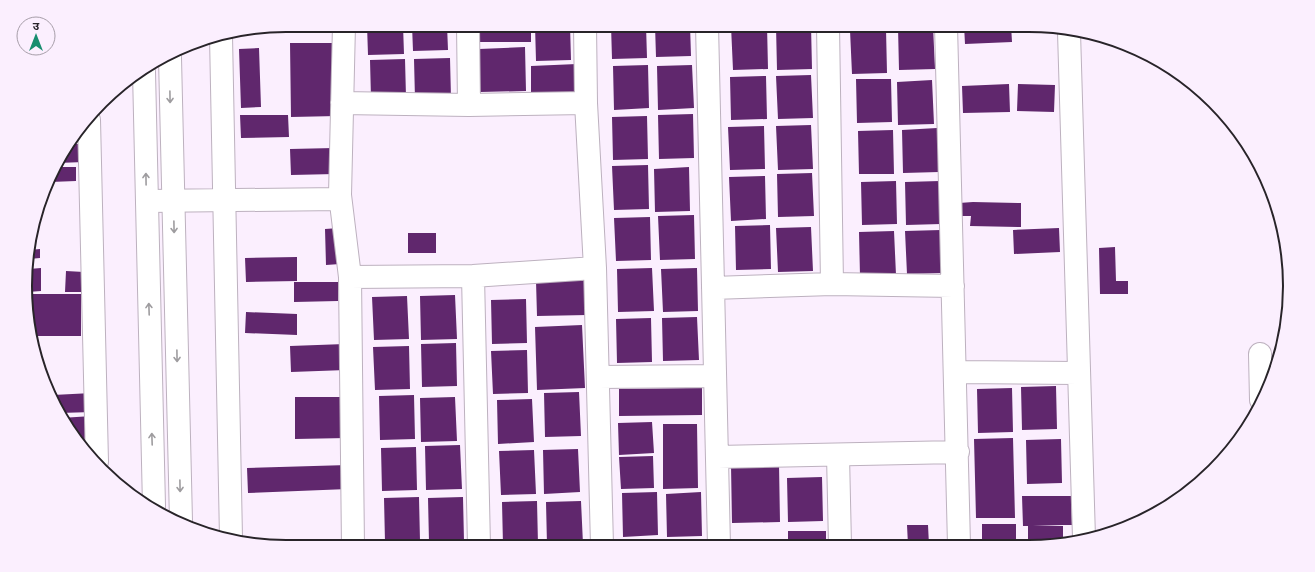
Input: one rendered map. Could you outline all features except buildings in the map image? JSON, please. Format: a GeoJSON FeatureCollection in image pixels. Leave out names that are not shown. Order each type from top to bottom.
{"type":"FeatureCollection","features":[{"type":"Feature","properties":{"kind":"street"},"geometry":{"type":"LineString","coordinates":[[344,32],[340,199],[350,277],[353,540]]}},
{"type":"Feature","properties":{"kind":"street"},"geometry":{"type":"LineString","coordinates":[[468,32],[469,105]]}},
{"type":"Feature","properties":{"kind":"street"},"geometry":{"type":"LineString","coordinates":[[585,32],[586,103],[595,268],[602,540]]}},
{"type":"Feature","properties":{"kind":"street"},"geometry":{"type":"LineString","coordinates":[[707,32],[719,540]]}},
{"type":"Feature","properties":{"kind":"street"},"geometry":{"type":"LineString","coordinates":[[828,32],[832,284]]}},
{"type":"Feature","properties":{"kind":"street"},"geometry":{"type":"LineString","coordinates":[[946,32],[958,452],[959,540]]}},
{"type":"Feature","properties":{"kind":"street"},"geometry":{"type":"LineString","coordinates":[[1069,35],[1084,534]]}},
{"type":"Feature","properties":{"kind":"street"},"geometry":{"type":"LineString","coordinates":[[221,41],[231,534]]}},
{"type":"Feature","properties":{"kind":"street"},"geometry":{"type":"LineString","coordinates":[[170,60],[181,517]]}},
{"type":"Feature","properties":{"kind":"street"},"geometry":{"type":"LineString","coordinates":[[144,76],[154,503]]}},
{"type":"Feature","properties":{"kind":"street"},"geometry":{"type":"LineString","coordinates":[[342,103],[469,105],[586,103]]}},
{"type":"Feature","properties":{"kind":"street"},"geometry":{"type":"LineString","coordinates":[[89,125],[97,455]]}},
{"type":"Feature","properties":{"kind":"street"},"geometry":{"type":"LineString","coordinates":[[147,201],[340,199]]}},
{"type":"Feature","properties":{"kind":"street"},"geometry":{"type":"LineString","coordinates":[[350,277],[474,276],[595,268]]}},
{"type":"Feature","properties":{"kind":"street"},"geometry":{"type":"LineString","coordinates":[[474,276],[478,540]]}},
{"type":"Feature","properties":{"kind":"street"},"geometry":{"type":"LineString","coordinates":[[713,288],[832,284],[953,286]]}},
{"type":"Feature","properties":{"kind":"street"},"geometry":{"type":"LineString","coordinates":[[1260,354],[1261,390]]}},
{"type":"Feature","properties":{"kind":"street"},"geometry":{"type":"LineString","coordinates":[[955,372],[1078,373]]}},
{"type":"Feature","properties":{"kind":"street"},"geometry":{"type":"LineString","coordinates":[[598,377],[716,376]]}},
{"type":"Feature","properties":{"kind":"street"},"geometry":{"type":"LineString","coordinates":[[718,457],[958,452]]}},
{"type":"Feature","properties":{"kind":"street"},"geometry":{"type":"LineString","coordinates":[[838,455],[840,540]]}}]}
